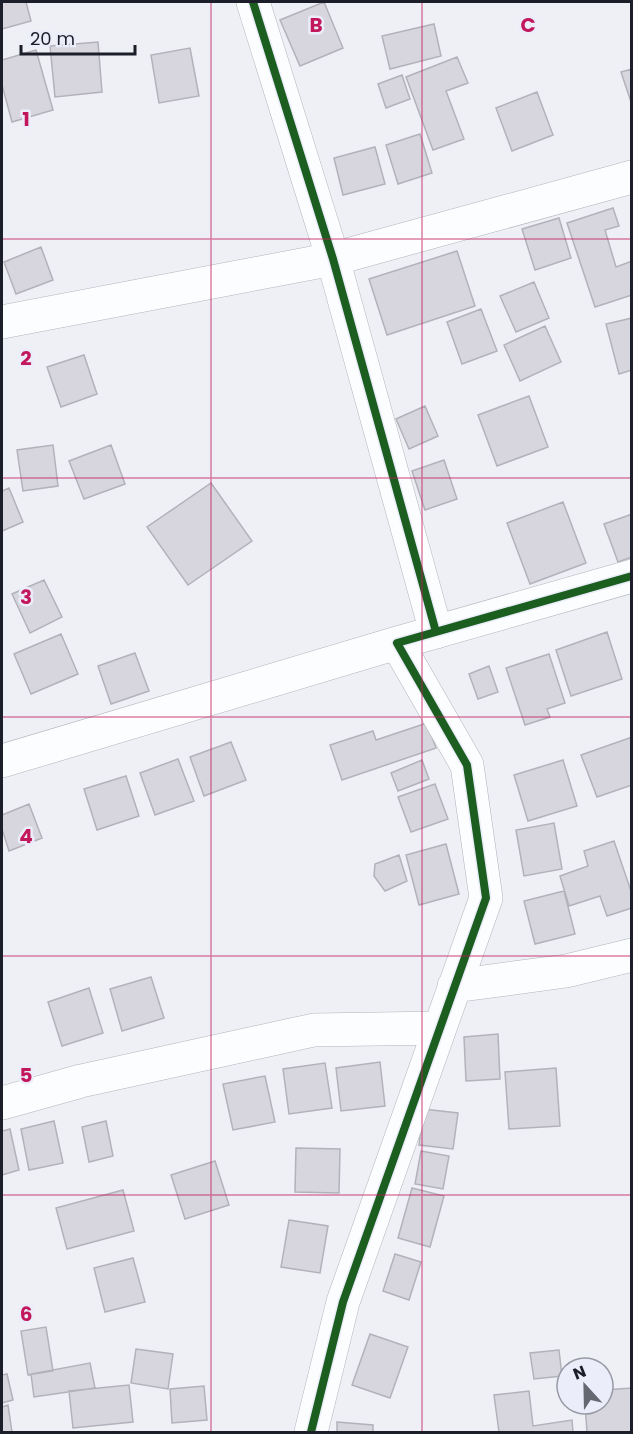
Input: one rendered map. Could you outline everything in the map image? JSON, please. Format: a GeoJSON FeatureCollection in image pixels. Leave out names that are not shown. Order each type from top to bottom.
{"type":"FeatureCollection","features":[{"type":"Feature","properties":{"kind":"street"},"geometry":{"type":"LineString","coordinates":[[253,2],[333,259],[436,632]]}},
{"type":"Feature","properties":{"kind":"street"},"geometry":{"type":"LineString","coordinates":[[2,322],[333,259],[632,177]]}},
{"type":"Feature","properties":{"kind":"street"},"geometry":{"type":"LineString","coordinates":[[2,761],[397,643],[632,576]]}},
{"type":"Feature","properties":{"kind":"street"},"geometry":{"type":"LineString","coordinates":[[311,1432],[343,1302],[486,898],[468,765],[397,643]]}},
{"type":"Feature","properties":{"kind":"street"},"geometry":{"type":"LineString","coordinates":[[454,986],[566,971],[632,955]]}},
{"type":"Feature","properties":{"kind":"street"},"geometry":{"type":"LineString","coordinates":[[2,1103],[81,1081],[314,1030],[440,1028]]}},
{"type":"Feature","properties":{"kind":"building"},"geometry":{"type":"Polygon","coordinates":[[[2,2],[26,2],[31,21],[2,29],[2,2]]]}},
{"type":"Feature","properties":{"kind":"building"},"geometry":{"type":"Polygon","coordinates":[[[324,2],[343,48],[300,66],[280,20],[324,2]]]}},
{"type":"Feature","properties":{"kind":"building"},"geometry":{"type":"Polygon","coordinates":[[[434,24],[441,56],[390,69],[382,36],[434,24]]]}},
{"type":"Feature","properties":{"kind":"building"},"geometry":{"type":"Polygon","coordinates":[[[98,42],[102,92],[55,97],[50,46],[98,42]]]}},
{"type":"Feature","properties":{"kind":"building"},"geometry":{"type":"Polygon","coordinates":[[[190,48],[199,96],[159,103],[151,55],[190,48]]]}},
{"type":"Feature","properties":{"kind":"building"},"geometry":{"type":"Polygon","coordinates":[[[36,50],[53,110],[12,122],[2,85],[2,60],[36,50]]]}},
{"type":"Feature","properties":{"kind":"building"},"geometry":{"type":"Polygon","coordinates":[[[457,57],[468,83],[446,91],[464,139],[433,150],[406,77],[457,57]]]}},
{"type":"Feature","properties":{"kind":"building"},"geometry":{"type":"Polygon","coordinates":[[[632,69],[632,105],[621,72],[632,69]]]}},
{"type":"Feature","properties":{"kind":"building"},"geometry":{"type":"Polygon","coordinates":[[[402,75],[410,99],[386,108],[378,84],[402,75]]]}},
{"type":"Feature","properties":{"kind":"building"},"geometry":{"type":"Polygon","coordinates":[[[537,92],[553,135],[512,151],[496,108],[537,92]]]}},
{"type":"Feature","properties":{"kind":"building"},"geometry":{"type":"Polygon","coordinates":[[[420,134],[432,173],[398,184],[386,145],[420,134]]]}},
{"type":"Feature","properties":{"kind":"building"},"geometry":{"type":"Polygon","coordinates":[[[375,147],[385,184],[343,195],[334,158],[375,147]]]}},
{"type":"Feature","properties":{"kind":"building"},"geometry":{"type":"Polygon","coordinates":[[[613,208],[619,226],[605,230],[616,267],[632,261],[632,295],[595,307],[567,223],[613,208]]]}},
{"type":"Feature","properties":{"kind":"building"},"geometry":{"type":"Polygon","coordinates":[[[559,218],[571,258],[535,270],[522,229],[559,218]]]}},
{"type":"Feature","properties":{"kind":"building"},"geometry":{"type":"Polygon","coordinates":[[[41,247],[53,280],[16,294],[4,262],[41,247]]]}},
{"type":"Feature","properties":{"kind":"building"},"geometry":{"type":"Polygon","coordinates":[[[457,251],[475,306],[387,335],[369,279],[457,251]]]}},
{"type":"Feature","properties":{"kind":"building"},"geometry":{"type":"Polygon","coordinates":[[[534,282],[549,318],[516,332],[500,296],[534,282]]]}},
{"type":"Feature","properties":{"kind":"building"},"geometry":{"type":"Polygon","coordinates":[[[481,309],[497,351],[462,364],[447,322],[481,309]]]}},
{"type":"Feature","properties":{"kind":"building"},"geometry":{"type":"Polygon","coordinates":[[[632,318],[632,370],[619,374],[606,324],[632,318]]]}},
{"type":"Feature","properties":{"kind":"building"},"geometry":{"type":"Polygon","coordinates":[[[545,326],[561,362],[520,381],[504,345],[545,326]]]}},
{"type":"Feature","properties":{"kind":"building"},"geometry":{"type":"Polygon","coordinates":[[[84,355],[97,394],[61,407],[47,367],[84,355]]]}},
{"type":"Feature","properties":{"kind":"building"},"geometry":{"type":"Polygon","coordinates":[[[529,396],[548,447],[497,466],[478,415],[529,396]]]}},
{"type":"Feature","properties":{"kind":"building"},"geometry":{"type":"Polygon","coordinates":[[[425,406],[438,436],[409,449],[396,419],[425,406]]]}},
{"type":"Feature","properties":{"kind":"building"},"geometry":{"type":"Polygon","coordinates":[[[53,445],[58,486],[23,491],[17,450],[53,445]]]}},
{"type":"Feature","properties":{"kind":"building"},"geometry":{"type":"Polygon","coordinates":[[[111,445],[125,484],[84,499],[69,461],[111,445]]]}},
{"type":"Feature","properties":{"kind":"building"},"geometry":{"type":"Polygon","coordinates":[[[444,460],[457,499],[425,510],[412,471],[444,460]]]}},
{"type":"Feature","properties":{"kind":"building"},"geometry":{"type":"Polygon","coordinates":[[[211,483],[252,541],[188,585],[147,527],[211,483]]]}},
{"type":"Feature","properties":{"kind":"building"},"geometry":{"type":"Polygon","coordinates":[[[9,488],[23,522],[2,531],[2,491],[9,488]]]}},
{"type":"Feature","properties":{"kind":"building"},"geometry":{"type":"Polygon","coordinates":[[[563,502],[586,563],[530,584],[507,523],[563,502]]]}},
{"type":"Feature","properties":{"kind":"building"},"geometry":{"type":"Polygon","coordinates":[[[632,514],[632,557],[618,562],[604,524],[632,514]]]}},
{"type":"Feature","properties":{"kind":"building"},"geometry":{"type":"Polygon","coordinates":[[[44,580],[62,617],[30,633],[12,594],[44,580]]]}},
{"type":"Feature","properties":{"kind":"building"},"geometry":{"type":"Polygon","coordinates":[[[607,632],[622,679],[571,696],[556,650],[607,632]]]}},
{"type":"Feature","properties":{"kind":"building"},"geometry":{"type":"Polygon","coordinates":[[[61,634],[78,674],[31,694],[14,654],[61,634]]]}},
{"type":"Feature","properties":{"kind":"building"},"geometry":{"type":"Polygon","coordinates":[[[135,653],[149,691],[111,704],[98,666],[135,653]]]}},
{"type":"Feature","properties":{"kind":"building"},"geometry":{"type":"Polygon","coordinates":[[[549,654],[565,703],[547,709],[550,717],[525,725],[506,668],[549,654]]]}},
{"type":"Feature","properties":{"kind":"building"},"geometry":{"type":"Polygon","coordinates":[[[489,666],[498,692],[478,699],[469,674],[489,666]]]}},
{"type":"Feature","properties":{"kind":"building"},"geometry":{"type":"Polygon","coordinates":[[[427,723],[436,748],[342,780],[330,745],[373,731],[376,740],[427,723]]]}},
{"type":"Feature","properties":{"kind":"building"},"geometry":{"type":"Polygon","coordinates":[[[632,737],[632,785],[597,797],[581,755],[632,737]]]}},
{"type":"Feature","properties":{"kind":"building"},"geometry":{"type":"Polygon","coordinates":[[[231,742],[246,780],[204,796],[190,757],[231,742]]]}},
{"type":"Feature","properties":{"kind":"building"},"geometry":{"type":"Polygon","coordinates":[[[178,759],[194,801],[155,815],[140,773],[178,759]]]}},
{"type":"Feature","properties":{"kind":"building"},"geometry":{"type":"Polygon","coordinates":[[[422,760],[429,779],[398,791],[391,773],[422,760]]]}},
{"type":"Feature","properties":{"kind":"building"},"geometry":{"type":"Polygon","coordinates":[[[563,760],[577,806],[528,821],[514,775],[563,760]]]}},
{"type":"Feature","properties":{"kind":"building"},"geometry":{"type":"Polygon","coordinates":[[[126,776],[139,816],[97,830],[84,789],[126,776]]]}},
{"type":"Feature","properties":{"kind":"building"},"geometry":{"type":"Polygon","coordinates":[[[435,784],[448,819],[411,832],[398,797],[435,784]]]}},
{"type":"Feature","properties":{"kind":"building"},"geometry":{"type":"Polygon","coordinates":[[[29,804],[42,838],[9,851],[2,829],[2,815],[29,804]]]}},
{"type":"Feature","properties":{"kind":"building"},"geometry":{"type":"Polygon","coordinates":[[[554,823],[562,869],[524,876],[516,830],[554,823]]]}},
{"type":"Feature","properties":{"kind":"building"},"geometry":{"type":"Polygon","coordinates":[[[614,841],[632,894],[632,908],[607,916],[600,896],[569,906],[560,876],[588,866],[584,851],[614,841]]]}},
{"type":"Feature","properties":{"kind":"building"},"geometry":{"type":"Polygon","coordinates":[[[446,844],[459,894],[419,905],[406,855],[446,844]]]}},
{"type":"Feature","properties":{"kind":"building"},"geometry":{"type":"Polygon","coordinates":[[[399,855],[407,881],[385,891],[374,876],[375,864],[399,855]]]}},
{"type":"Feature","properties":{"kind":"building"},"geometry":{"type":"Polygon","coordinates":[[[564,891],[575,934],[535,944],[524,901],[564,891]]]}},
{"type":"Feature","properties":{"kind":"building"},"geometry":{"type":"Polygon","coordinates":[[[151,977],[164,1018],[122,1031],[110,989],[151,977]]]}},
{"type":"Feature","properties":{"kind":"building"},"geometry":{"type":"Polygon","coordinates":[[[89,988],[103,1033],[62,1046],[48,1002],[89,988]]]}},
{"type":"Feature","properties":{"kind":"building"},"geometry":{"type":"Polygon","coordinates":[[[498,1034],[500,1079],[466,1081],[464,1037],[498,1034]]]}},
{"type":"Feature","properties":{"kind":"building"},"geometry":{"type":"Polygon","coordinates":[[[380,1062],[385,1106],[341,1111],[336,1068],[380,1062]]]}},
{"type":"Feature","properties":{"kind":"building"},"geometry":{"type":"Polygon","coordinates":[[[325,1063],[332,1108],[289,1114],[283,1069],[325,1063]]]}},
{"type":"Feature","properties":{"kind":"building"},"geometry":{"type":"Polygon","coordinates":[[[556,1068],[560,1126],[509,1129],[505,1072],[556,1068]]]}},
{"type":"Feature","properties":{"kind":"building"},"geometry":{"type":"Polygon","coordinates":[[[265,1076],[275,1122],[233,1130],[223,1084],[265,1076]]]}},
{"type":"Feature","properties":{"kind":"building"},"geometry":{"type":"Polygon","coordinates":[[[423,1109],[458,1113],[453,1149],[419,1145],[423,1109]]]}},
{"type":"Feature","properties":{"kind":"building"},"geometry":{"type":"Polygon","coordinates":[[[54,1121],[63,1163],[29,1170],[21,1129],[54,1121]]]}},
{"type":"Feature","properties":{"kind":"building"},"geometry":{"type":"Polygon","coordinates":[[[106,1121],[113,1156],[89,1162],[82,1127],[106,1121]]]}},
{"type":"Feature","properties":{"kind":"building"},"geometry":{"type":"Polygon","coordinates":[[[10,1129],[19,1170],[2,1175],[2,1131],[10,1129]]]}},
{"type":"Feature","properties":{"kind":"building"},"geometry":{"type":"Polygon","coordinates":[[[296,1148],[340,1149],[339,1193],[295,1192],[296,1148]]]}},
{"type":"Feature","properties":{"kind":"building"},"geometry":{"type":"Polygon","coordinates":[[[421,1151],[449,1156],[443,1189],[415,1184],[421,1151]]]}},
{"type":"Feature","properties":{"kind":"building"},"geometry":{"type":"Polygon","coordinates":[[[215,1161],[229,1205],[185,1219],[171,1175],[215,1161]]]}},
{"type":"Feature","properties":{"kind":"building"},"geometry":{"type":"Polygon","coordinates":[[[412,1188],[444,1196],[430,1247],[398,1238],[412,1188]]]}},
{"type":"Feature","properties":{"kind":"building"},"geometry":{"type":"Polygon","coordinates":[[[123,1190],[134,1231],[67,1249],[56,1208],[123,1190]]]}},
{"type":"Feature","properties":{"kind":"building"},"geometry":{"type":"Polygon","coordinates":[[[289,1220],[328,1226],[320,1273],[281,1267],[289,1220]]]}},
{"type":"Feature","properties":{"kind":"building"},"geometry":{"type":"Polygon","coordinates":[[[395,1254],[421,1262],[409,1300],[383,1291],[395,1254]]]}},
{"type":"Feature","properties":{"kind":"building"},"geometry":{"type":"Polygon","coordinates":[[[133,1258],[145,1302],[105,1312],[94,1268],[133,1258]]]}},
{"type":"Feature","properties":{"kind":"building"},"geometry":{"type":"Polygon","coordinates":[[[46,1327],[53,1371],[28,1375],[21,1331],[46,1327]]]}},
{"type":"Feature","properties":{"kind":"building"},"geometry":{"type":"Polygon","coordinates":[[[370,1334],[408,1347],[390,1398],[352,1385],[370,1334]]]}},
{"type":"Feature","properties":{"kind":"building"},"geometry":{"type":"Polygon","coordinates":[[[136,1349],[173,1354],[168,1389],[131,1383],[136,1349]]]}},
{"type":"Feature","properties":{"kind":"building"},"geometry":{"type":"Polygon","coordinates":[[[559,1350],[560,1356],[555,1356],[555,1377],[534,1379],[530,1353],[559,1350]]]}},
{"type":"Feature","properties":{"kind":"building"},"geometry":{"type":"Polygon","coordinates":[[[90,1363],[95,1388],[34,1397],[31,1374],[90,1363]]]}},
{"type":"Feature","properties":{"kind":"building"},"geometry":{"type":"Polygon","coordinates":[[[7,1374],[13,1400],[2,1403],[2,1375],[7,1374]]]}},
{"type":"Feature","properties":{"kind":"building"},"geometry":{"type":"Polygon","coordinates":[[[129,1385],[133,1422],[73,1428],[69,1391],[129,1385]]]}},
{"type":"Feature","properties":{"kind":"building"},"geometry":{"type":"Polygon","coordinates":[[[204,1386],[207,1420],[172,1423],[170,1389],[204,1386]]]}},
{"type":"Feature","properties":{"kind":"building"},"geometry":{"type":"Polygon","coordinates":[[[632,1388],[632,1432],[587,1432],[586,1416],[615,1416],[615,1389],[632,1388]]]}},
{"type":"Feature","properties":{"kind":"building"},"geometry":{"type":"Polygon","coordinates":[[[529,1391],[533,1426],[572,1420],[573,1432],[499,1432],[494,1395],[529,1391]]]}},
{"type":"Feature","properties":{"kind":"building"},"geometry":{"type":"Polygon","coordinates":[[[8,1405],[12,1432],[2,1432],[2,1407],[8,1405]]]}},
{"type":"Feature","properties":{"kind":"building"},"geometry":{"type":"Polygon","coordinates":[[[337,1422],[373,1425],[373,1432],[337,1432],[337,1422]]]}},
{"type":"Feature","properties":{"kind":"cycle path"},"geometry":{"type":"LineString","coordinates":[[253,2],[333,259],[436,632]]}},
{"type":"Feature","properties":{"kind":"cycle path"},"geometry":{"type":"LineString","coordinates":[[311,1432],[343,1302],[486,898],[467,765],[397,643],[632,576]]}}]}
